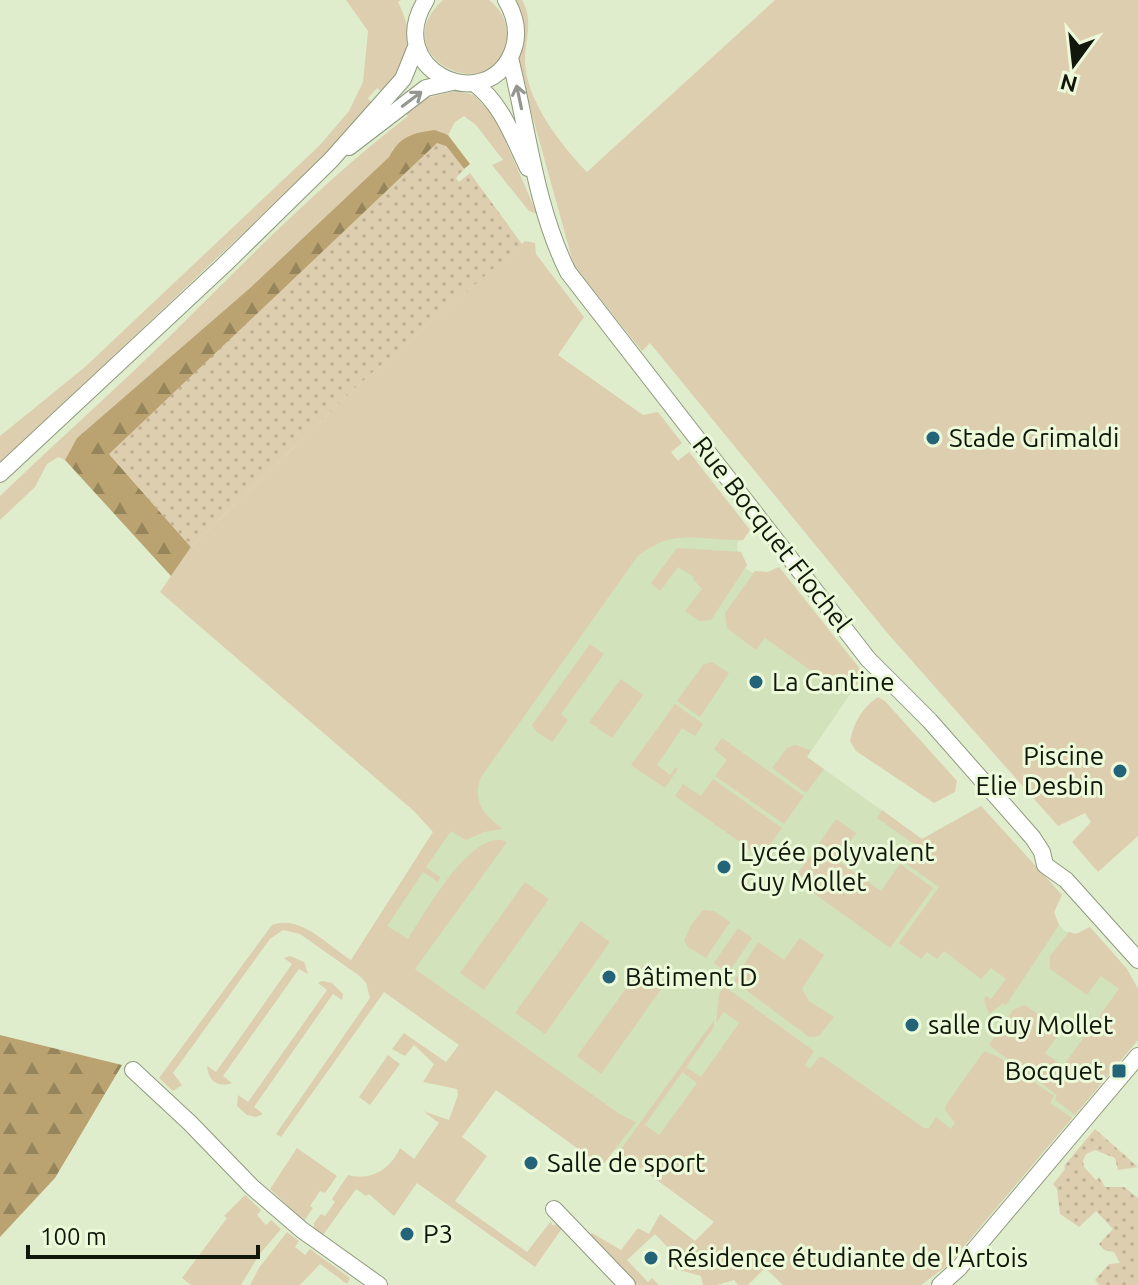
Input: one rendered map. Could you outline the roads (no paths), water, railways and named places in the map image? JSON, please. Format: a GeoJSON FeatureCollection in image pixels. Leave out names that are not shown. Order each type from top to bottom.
{"type":"FeatureCollection","features":[{"type":"Feature","properties":{"kind":"street"},"geometry":{"type":"LineString","coordinates":[[0,474],[224,265],[331,160],[403,79],[416,47],[415,23],[426,0]]}},
{"type":"Feature","properties":{"kind":"street"},"geometry":{"type":"LineString","coordinates":[[331,160],[426,88],[453,82],[474,83],[500,70],[516,44],[514,14],[506,0]]}},
{"type":"Feature","properties":{"kind":"street"},"geometry":{"type":"LineString","coordinates":[[416,47],[430,69],[453,82]]}},
{"type":"Feature","properties":{"kind":"street","name":"Rue Bocquet Flochel"},"geometry":{"type":"LineString","coordinates":[[510,58],[540,191],[568,272],[868,659],[930,721],[1138,959]]}},
{"type":"Feature","properties":{"kind":"street","name":"Rue Bocquet Flochel"},"geometry":{"type":"LineString","coordinates":[[474,83],[489,95],[505,119],[540,191]]}},
{"type":"Feature","properties":{"kind":"street"},"geometry":{"type":"LineString","coordinates":[[940,1285],[959,1268],[1138,1056]]}},
{"type":"Feature","properties":{"kind":"street"},"geometry":{"type":"LineString","coordinates":[[133,1070],[252,1187],[302,1230],[379,1285]]}},
{"type":"Feature","properties":{"kind":"street"},"geometry":{"type":"LineString","coordinates":[[554,1209],[627,1285]]}},
{"type":"Feature","properties":{"kind":"place","name":"Stade Grimaldi"},"geometry":{"type":"Point","coordinates":[933,438]}},
{"type":"Feature","properties":{"kind":"place","name":"La Cantine"},"geometry":{"type":"Point","coordinates":[756,682]}},
{"type":"Feature","properties":{"kind":"place","name":"Piscine Elie Desbin"},"geometry":{"type":"Point","coordinates":[1120,771]}},
{"type":"Feature","properties":{"kind":"place","name":"Lycée polyvalent Guy Mollet"},"geometry":{"type":"Point","coordinates":[724,867]}},
{"type":"Feature","properties":{"kind":"place","name":"Bâtiment D"},"geometry":{"type":"Point","coordinates":[609,977]}},
{"type":"Feature","properties":{"kind":"place","name":"salle Guy Mollet"},"geometry":{"type":"Point","coordinates":[912,1025]}},
{"type":"Feature","properties":{"kind":"place","name":"Bocquet"},"geometry":{"type":"Point","coordinates":[1119,1071]}},
{"type":"Feature","properties":{"kind":"place","name":"Salle de sport"},"geometry":{"type":"Point","coordinates":[531,1163]}},
{"type":"Feature","properties":{"kind":"place","name":"P3"},"geometry":{"type":"Point","coordinates":[407,1234]}},
{"type":"Feature","properties":{"kind":"place","name":"Résidence étudiante de l'Artois"},"geometry":{"type":"Point","coordinates":[651,1258]}}]}
